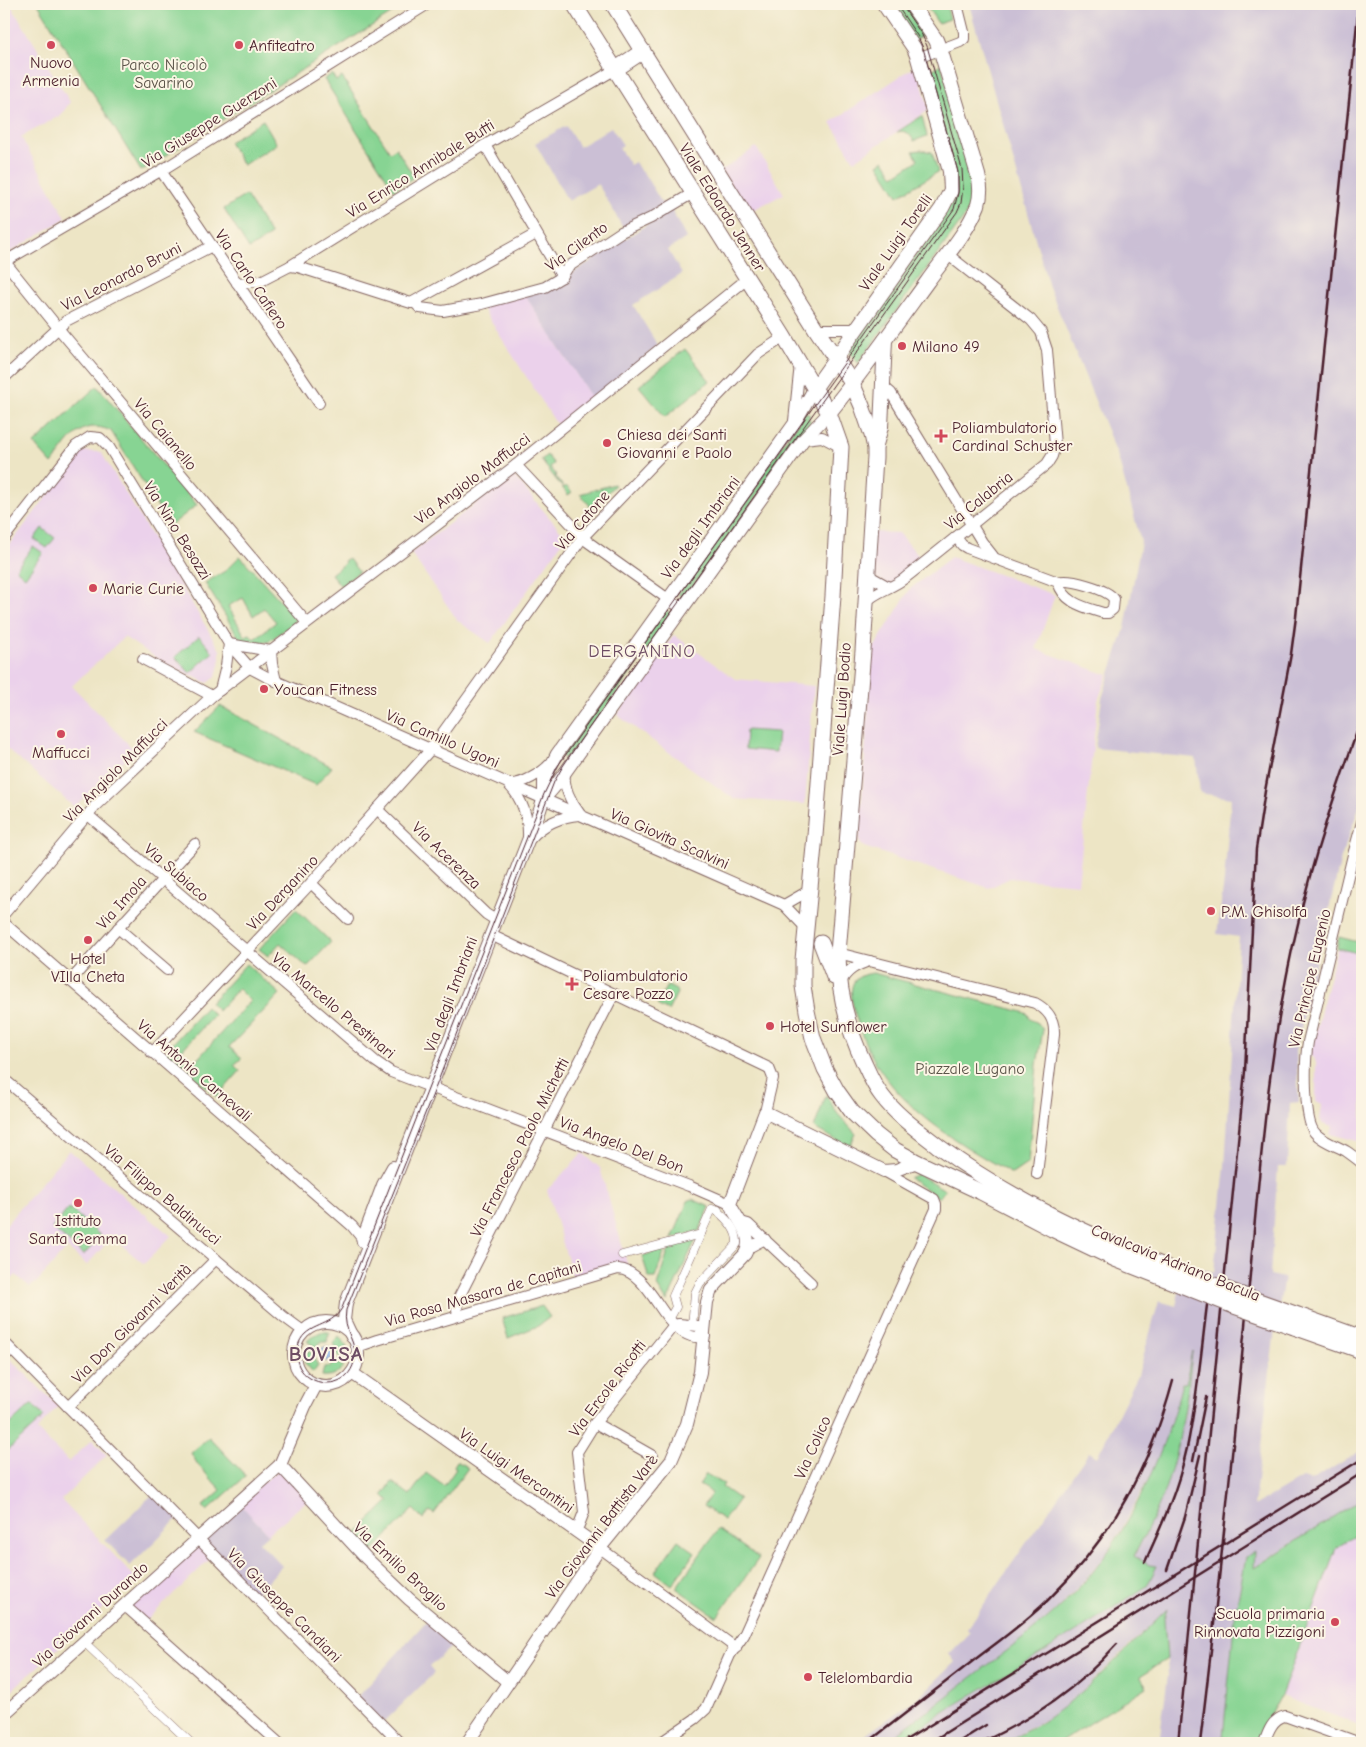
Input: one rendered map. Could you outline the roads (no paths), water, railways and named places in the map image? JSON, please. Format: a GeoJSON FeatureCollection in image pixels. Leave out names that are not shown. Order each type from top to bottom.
{"type":"FeatureCollection","features":[{"type":"Feature","properties":{"kind":"main road","name":"Viale Edoardo Jenner"},"geometry":{"type":"LineString","coordinates":[[574,4],[784,337],[829,413],[841,447]]}},
{"type":"Feature","properties":{"kind":"main road","name":"Viale Edoardo Jenner"},"geometry":{"type":"LineString","coordinates":[[613,4],[852,383],[862,406],[875,448]]}},
{"type":"Feature","properties":{"kind":"main road","name":"Viale Luigi Torelli"},"geometry":{"type":"LineString","coordinates":[[814,389],[942,208],[951,190],[950,171],[918,58],[914,48],[884,4]]}},
{"type":"Feature","properties":{"kind":"main road"},"geometry":{"type":"LineString","coordinates":[[829,413],[961,235],[979,201],[981,187],[941,50],[911,4]]}},
{"type":"Feature","properties":{"kind":"main road"},"geometry":{"type":"LineString","coordinates":[[616,69],[643,51]]}},
{"type":"Feature","properties":{"kind":"main road"},"geometry":{"type":"LineString","coordinates":[[875,448],[880,430],[885,340]]}},
{"type":"Feature","properties":{"kind":"main road","name":"Viale Luigi Bodio"},"geometry":{"type":"LineString","coordinates":[[806,928],[834,596],[841,447]]}},
{"type":"Feature","properties":{"kind":"main road","name":"Viale Luigi Bodio"},"geometry":{"type":"LineString","coordinates":[[838,953],[866,602],[875,448]]}},
{"type":"Feature","properties":{"kind":"main road"},"geometry":{"type":"LineString","coordinates":[[806,928],[822,943],[838,953],[843,1006]]}},
{"type":"Feature","properties":{"kind":"main road"},"geometry":{"type":"LineString","coordinates":[[806,928],[803,960],[805,1000],[813,1038],[825,1069],[841,1096],[861,1122],[888,1145],[917,1162],[986,1187]]}},
{"type":"Feature","properties":{"kind":"main road"},"geometry":{"type":"LineString","coordinates":[[822,943],[855,1044],[882,1097],[908,1123],[942,1148],[986,1187]]}},
{"type":"Feature","properties":{"kind":"main road","name":"Cavalcavia Adriano Bacula"},"geometry":{"type":"LineString","coordinates":[[986,1187],[1064,1222],[1182,1280],[1296,1321],[1361,1347]]}},
{"type":"Feature","properties":{"kind":"street","name":"Via Giuseppe Guerzoni"},"geometry":{"type":"LineString","coordinates":[[4,262],[161,171],[428,4]]}},
{"type":"Feature","properties":{"kind":"street"},"geometry":{"type":"LineString","coordinates":[[918,58],[964,39],[957,4]]}},
{"type":"Feature","properties":{"kind":"street","name":"Via Enrico Annibale Butti"},"geometry":{"type":"LineString","coordinates":[[237,283],[261,281],[290,266],[485,145],[616,69]]}},
{"type":"Feature","properties":{"kind":"street"},"geometry":{"type":"LineString","coordinates":[[485,145],[562,277]]}},
{"type":"Feature","properties":{"kind":"street","name":"Via Carlo Cafiero"},"geometry":{"type":"LineString","coordinates":[[161,171],[319,403]]}},
{"type":"Feature","properties":{"kind":"street","name":"Via Cilento"},"geometry":{"type":"LineString","coordinates":[[290,266],[412,303],[420,308],[443,311],[482,304],[545,287],[562,277],[568,267],[621,232],[650,218],[693,193]]}},
{"type":"Feature","properties":{"kind":"street"},"geometry":{"type":"LineString","coordinates":[[412,303],[536,234]]}},
{"type":"Feature","properties":{"kind":"street","name":"Via Leonardo Bruni"},"geometry":{"type":"LineString","coordinates":[[4,378],[57,327],[66,321],[212,246]]}},
{"type":"Feature","properties":{"kind":"street","name":"Via Calabria"},"geometry":{"type":"LineString","coordinates":[[866,602],[871,597],[899,583],[1047,464],[1052,456],[1054,445],[1047,354],[1045,342],[1037,326],[947,254]]}},
{"type":"Feature","properties":{"kind":"street","name":"Via Caianello"},"geometry":{"type":"LineString","coordinates":[[4,262],[306,624]]}},
{"type":"Feature","properties":{"kind":"street","name":"Via Angiolo Maffucci"},"geometry":{"type":"LineString","coordinates":[[4,914],[88,815],[216,693],[516,464],[747,279]]}},
{"type":"Feature","properties":{"kind":"street"},"geometry":{"type":"LineString","coordinates":[[816,328],[855,329]]}},
{"type":"Feature","properties":{"kind":"street","name":"Via Catone"},"geometry":{"type":"LineString","coordinates":[[431,749],[583,537],[758,354],[784,337]]}},
{"type":"Feature","properties":{"kind":"street"},"geometry":{"type":"LineString","coordinates":[[794,424],[800,364]]}},
{"type":"Feature","properties":{"kind":"street"},"geometry":{"type":"LineString","coordinates":[[883,386],[891,393],[987,550],[994,557]]}},
{"type":"Feature","properties":{"kind":"street","name":"Via degli Imbriani"},"geometry":{"type":"LineString","coordinates":[[506,783],[514,784],[546,769],[794,424],[814,389]]}},
{"type":"Feature","properties":{"kind":"street","name":"Via degli Imbriani"},"geometry":{"type":"LineString","coordinates":[[355,1342],[344,1320],[346,1303],[544,799],[804,439],[829,413]]}},
{"type":"Feature","properties":{"kind":"street","name":"Via Nino Besozzi"},"geometry":{"type":"LineString","coordinates":[[5,534],[76,446],[90,437],[96,437],[105,442],[109,447],[229,644],[250,668]]}},
{"type":"Feature","properties":{"kind":"street"},"geometry":{"type":"LineString","coordinates":[[804,439],[822,437],[841,447]]}},
{"type":"Feature","properties":{"kind":"street"},"geometry":{"type":"LineString","coordinates":[[516,464],[583,537],[668,600]]}},
{"type":"Feature","properties":{"kind":"street"},"geometry":{"type":"LineString","coordinates":[[956,538],[967,548],[1058,582],[1072,580],[1108,593],[1114,599],[1113,609],[1108,613],[1103,613],[1070,601],[1063,594],[1058,582]]}},
{"type":"Feature","properties":{"kind":"street"},"geometry":{"type":"LineString","coordinates":[[868,573],[889,587]]}},
{"type":"Feature","properties":{"kind":"street","name":"Via degli Imbriani"},"geometry":{"type":"LineString","coordinates":[[668,600],[682,609]]}},
{"type":"Feature","properties":{"kind":"street"},"geometry":{"type":"LineString","coordinates":[[143,659],[216,693],[226,666],[229,644],[272,651],[272,664],[276,681]]}},
{"type":"Feature","properties":{"kind":"street","name":"Via Camillo Ugoni"},"geometry":{"type":"LineString","coordinates":[[250,668],[544,799]]}},
{"type":"Feature","properties":{"kind":"street","name":"Via Derganino"},"geometry":{"type":"LineString","coordinates":[[152,1053],[248,952],[431,749]]}},
{"type":"Feature","properties":{"kind":"street","name":"Via degli Imbriani"},"geometry":{"type":"LineString","coordinates":[[544,799],[544,780],[553,760]]}},
{"type":"Feature","properties":{"kind":"street"},"geometry":{"type":"LineString","coordinates":[[566,771],[564,780],[568,793],[577,811],[583,816]]}},
{"type":"Feature","properties":{"kind":"street","name":"Via degli Imbriani"},"geometry":{"type":"LineString","coordinates":[[506,783],[515,792],[524,810],[528,831],[526,846]]}},
{"type":"Feature","properties":{"kind":"street","name":"Via Giovita Scalvini"},"geometry":{"type":"LineString","coordinates":[[544,799],[784,905],[806,928]]}},
{"type":"Feature","properties":{"kind":"street","name":"Via Acerenza"},"geometry":{"type":"LineString","coordinates":[[377,809],[486,914],[497,920]]}},
{"type":"Feature","properties":{"kind":"street","name":"Via Subiaco"},"geometry":{"type":"LineString","coordinates":[[88,815],[248,952]]}},
{"type":"Feature","properties":{"kind":"street","name":"Via degli Imbriani"},"geometry":{"type":"LineString","coordinates":[[526,846],[533,835],[546,825],[571,816],[583,816]]}},
{"type":"Feature","properties":{"kind":"street","name":"Via Principe Eugenio"},"geometry":{"type":"LineString","coordinates":[[1362,822],[1312,1024],[1306,1060],[1310,1127],[1320,1138],[1348,1152],[1362,1156]]}},
{"type":"Feature","properties":{"kind":"street","name":"Via Imola"},"geometry":{"type":"LineString","coordinates":[[70,981],[195,844]]}},
{"type":"Feature","properties":{"kind":"street"},"geometry":{"type":"LineString","coordinates":[[311,883],[348,919]]}},
{"type":"Feature","properties":{"kind":"street"},"geometry":{"type":"LineString","coordinates":[[784,905],[810,890]]}},
{"type":"Feature","properties":{"kind":"street","name":"Via Antonio Carnevali"},"geometry":{"type":"LineString","coordinates":[[4,923],[352,1226],[361,1237],[362,1242]]}},
{"type":"Feature","properties":{"kind":"street"},"geometry":{"type":"LineString","coordinates":[[118,928],[167,970]]}},
{"type":"Feature","properties":{"kind":"street"},"geometry":{"type":"LineString","coordinates":[[491,935],[769,1068],[773,1078],[765,1112],[730,1204],[741,1222],[749,1241],[748,1248]]}},
{"type":"Feature","properties":{"kind":"street","name":"Via Marcello Prestinari"},"geometry":{"type":"LineString","coordinates":[[248,952],[375,1061],[391,1072],[544,1130]]}},
{"type":"Feature","properties":{"kind":"street"},"geometry":{"type":"LineString","coordinates":[[838,953],[1031,1002],[1042,1006],[1049,1013],[1054,1035],[1038,1174]]}},
{"type":"Feature","properties":{"kind":"street"},"geometry":{"type":"LineString","coordinates":[[840,984],[845,974],[870,961]]}},
{"type":"Feature","properties":{"kind":"street","name":"Via Francesco Paolo Michetti"},"geometry":{"type":"LineString","coordinates":[[458,1316],[459,1298],[614,994]]}},
{"type":"Feature","properties":{"kind":"street","name":"Via Filippo Baldinucci"},"geometry":{"type":"LineString","coordinates":[[4,1079],[303,1331]]}},
{"type":"Feature","properties":{"kind":"street"},"geometry":{"type":"LineString","coordinates":[[765,1112],[912,1186]]}},
{"type":"Feature","properties":{"kind":"street","name":"Via Angelo Del Bon"},"geometry":{"type":"LineString","coordinates":[[544,1130],[689,1186],[730,1204]]}},
{"type":"Feature","properties":{"kind":"street","name":"Via Principe Eugenio"},"geometry":{"type":"LineString","coordinates":[[1348,1152],[1362,1163]]}},
{"type":"Feature","properties":{"kind":"street","name":"Via degli Imbriani"},"geometry":{"type":"LineString","coordinates":[[363,1260],[362,1242],[386,1179],[392,1168],[405,1154]]}},
{"type":"Feature","properties":{"kind":"street"},"geometry":{"type":"LineString","coordinates":[[884,1171],[901,1169],[917,1162]]}},
{"type":"Feature","properties":{"kind":"street"},"geometry":{"type":"LineString","coordinates":[[901,1169],[905,1180],[912,1186]]}},
{"type":"Feature","properties":{"kind":"street","name":"Via Colico"},"geometry":{"type":"LineString","coordinates":[[660,1743],[701,1715],[709,1706],[730,1655],[744,1635],[936,1209],[934,1199],[912,1186]]}},
{"type":"Feature","properties":{"kind":"street"},"geometry":{"type":"LineString","coordinates":[[672,1320],[676,1307],[673,1296],[712,1209],[724,1216],[734,1230],[737,1244],[700,1284],[695,1293],[692,1326]]}},
{"type":"Feature","properties":{"kind":"street"},"geometry":{"type":"LineString","coordinates":[[741,1222],[748,1224],[811,1283]]}},
{"type":"Feature","properties":{"kind":"street","name":"Via degli Imbriani"},"geometry":{"type":"LineString","coordinates":[[318,1323],[336,1317],[346,1303],[360,1289],[378,1245],[376,1226]]}},
{"type":"Feature","properties":{"kind":"street"},"geometry":{"type":"LineString","coordinates":[[622,1255],[701,1234]]}},
{"type":"Feature","properties":{"kind":"street"},"geometry":{"type":"LineString","coordinates":[[748,1248],[765,1239]]}},
{"type":"Feature","properties":{"kind":"street","name":"Via Giovanni Battista Varè"},"geometry":{"type":"LineString","coordinates":[[467,1743],[600,1548],[666,1463],[687,1424],[700,1372],[707,1302],[711,1290],[745,1254],[748,1248]]}},
{"type":"Feature","properties":{"kind":"street","name":"Via Don Giovanni Verità"},"geometry":{"type":"LineString","coordinates":[[68,1407],[216,1259]]}},
{"type":"Feature","properties":{"kind":"street","name":"Via Rosa Massara de Capitani"},"geometry":{"type":"LineString","coordinates":[[355,1342],[458,1316],[618,1269],[625,1269],[635,1275],[672,1320]]}},
{"type":"Feature","properties":{"kind":"street"},"geometry":{"type":"LineString","coordinates":[[672,1320],[678,1324],[701,1329],[705,1336],[699,1338],[685,1334],[672,1320]]}},
{"type":"Feature","properties":{"kind":"street","name":"Via Ercole Ricotti"},"geometry":{"type":"LineString","coordinates":[[574,1530],[579,1525],[584,1512],[578,1452],[595,1422],[672,1320]]}},
{"type":"Feature","properties":{"kind":"street"},"geometry":{"type":"LineString","coordinates":[[330,1322],[338,1324],[346,1329],[355,1342],[357,1359],[352,1373],[338,1384],[316,1385],[303,1376],[294,1361],[295,1345],[303,1331],[318,1323],[330,1322]]}},
{"type":"Feature","properties":{"kind":"street","name":"Via Giuseppe Candiani"},"geometry":{"type":"LineString","coordinates":[[4,1342],[68,1407],[152,1486],[198,1538],[400,1743]]}},
{"type":"Feature","properties":{"kind":"street","name":"Via Luigi Mercantini"},"geometry":{"type":"LineString","coordinates":[[352,1373],[600,1548],[736,1648]]}},
{"type":"Feature","properties":{"kind":"street"},"geometry":{"type":"LineString","coordinates":[[280,1465],[316,1385]]}},
{"type":"Feature","properties":{"kind":"street"},"geometry":{"type":"LineString","coordinates":[[595,1422],[653,1456]]}},
{"type":"Feature","properties":{"kind":"street","name":"Via Giovanni Durando"},"geometry":{"type":"LineString","coordinates":[[4,1714],[280,1465]]}},
{"type":"Feature","properties":{"kind":"street","name":"Via Emilio Broglio"},"geometry":{"type":"LineString","coordinates":[[280,1465],[366,1558],[409,1599],[508,1682]]}},
{"type":"Feature","properties":{"kind":"street"},"geometry":{"type":"LineString","coordinates":[[124,1605],[280,1743]]}},
{"type":"Feature","properties":{"kind":"street"},"geometry":{"type":"LineString","coordinates":[[85,1643],[191,1743]]}},
{"type":"Feature","properties":{"kind":"street"},"geometry":{"type":"LineString","coordinates":[[1264,1743],[1270,1728],[1276,1720],[1285,1716],[1360,1743]]}},
{"type":"Feature","properties":{"kind":"water"},"geometry":{"type":"Polygon","coordinates":[[[323,1347],[329,1347],[333,1354],[329,1361],[323,1361],[319,1357],[319,1351],[323,1347]]]}},
{"type":"Feature","properties":{"kind":"tram line"},"geometry":{"type":"LineString","coordinates":[[896,4],[923,48],[958,172],[958,193],[954,209],[557,767],[544,794],[342,1308],[332,1319],[308,1332],[299,1343],[297,1357],[300,1368],[307,1376],[317,1381],[328,1383],[339,1381],[348,1374],[354,1362],[354,1349],[346,1325],[346,1310],[435,1089],[554,782],[584,735],[957,212],[961,203],[963,187],[962,169],[927,46],[922,35],[901,4]]}},
{"type":"Feature","properties":{"kind":"railway"},"geometry":{"type":"LineString","coordinates":[[1178,1743],[1245,1071],[1256,849],[1296,617],[1359,4]]}},
{"type":"Feature","properties":{"kind":"railway"},"geometry":{"type":"LineString","coordinates":[[1200,1743],[1214,1629],[1262,1150],[1279,1016],[1287,972],[1310,875],[1362,718]]}},
{"type":"Feature","properties":{"kind":"railway"},"geometry":{"type":"LineString","coordinates":[[1145,1562],[1174,1492],[1187,1448],[1196,1395],[1207,1305]]}},
{"type":"Feature","properties":{"kind":"railway"},"geometry":{"type":"LineString","coordinates":[[867,1743],[1040,1608],[1092,1551],[1126,1499],[1140,1471],[1153,1442],[1173,1381]]}},
{"type":"Feature","properties":{"kind":"railway"},"geometry":{"type":"LineString","coordinates":[[1193,1461],[1206,1397]]}},
{"type":"Feature","properties":{"kind":"railway"},"geometry":{"type":"LineString","coordinates":[[1167,1570],[1185,1517],[1200,1455]]}},
{"type":"Feature","properties":{"kind":"railway"},"geometry":{"type":"LineString","coordinates":[[901,1743],[1362,1459]]}},
{"type":"Feature","properties":{"kind":"railway"},"geometry":{"type":"LineString","coordinates":[[929,1743],[1362,1473]]}},
{"type":"Feature","properties":{"kind":"railway"},"geometry":{"type":"LineString","coordinates":[[980,1743],[1037,1713],[1054,1701],[1086,1675],[1117,1644]]}},
{"type":"Feature","properties":{"kind":"railway"},"geometry":{"type":"LineString","coordinates":[[957,1743],[986,1725]]}},
{"type":"Feature","properties":{"kind":"place","name":"Nuovo Armenia"},"geometry":{"type":"Point","coordinates":[51,45]}},
{"type":"Feature","properties":{"kind":"place","name":"Anfiteatro"},"geometry":{"type":"Point","coordinates":[239,45]}},
{"type":"Feature","properties":{"kind":"place","name":"Milano 49"},"geometry":{"type":"Point","coordinates":[902,346]}},
{"type":"Feature","properties":{"kind":"place","name":"Poliambulatorio Cardinal Schuster"},"geometry":{"type":"Point","coordinates":[941,436]}},
{"type":"Feature","properties":{"kind":"place","name":"Chiesa dei Santi Giovanni e Paolo"},"geometry":{"type":"Point","coordinates":[607,443]}},
{"type":"Feature","properties":{"kind":"place","name":"Marie Curie"},"geometry":{"type":"Point","coordinates":[93,588]}},
{"type":"Feature","properties":{"kind":"place","name":"Youcan Fitness"},"geometry":{"type":"Point","coordinates":[264,689]}},
{"type":"Feature","properties":{"kind":"place","name":"Maffucci"},"geometry":{"type":"Point","coordinates":[61,734]}},
{"type":"Feature","properties":{"kind":"place","name":"P.M. Ghisolfa"},"geometry":{"type":"Point","coordinates":[1211,911]}},
{"type":"Feature","properties":{"kind":"place","name":"Hotel VIlla Cheta"},"geometry":{"type":"Point","coordinates":[88,940]}},
{"type":"Feature","properties":{"kind":"place","name":"Poliambulatorio Cesare Pozzo"},"geometry":{"type":"Point","coordinates":[572,984]}},
{"type":"Feature","properties":{"kind":"place","name":"Hotel Sunflower"},"geometry":{"type":"Point","coordinates":[770,1026]}},
{"type":"Feature","properties":{"kind":"place","name":"Istituto Santa Gemma"},"geometry":{"type":"Point","coordinates":[78,1203]}},
{"type":"Feature","properties":{"kind":"place","name":"Scuola primaria Rinnovata Pizzigoni"},"geometry":{"type":"Point","coordinates":[1335,1622]}},
{"type":"Feature","properties":{"kind":"place","name":"Telelombardia"},"geometry":{"type":"Point","coordinates":[808,1677]}},
{"type":"Feature","properties":{"kind":"district","name":"DERGANINO"},"geometry":{"type":"Point","coordinates":[642,651]}},
{"type":"Feature","properties":{"kind":"district","name":"BOVISA"},"geometry":{"type":"Point","coordinates":[326,1354]}},
{"type":"Feature","properties":{"kind":"park label","name":"Parco Nicolò Savarino"},"geometry":{"type":"Point","coordinates":[164,73]}},
{"type":"Feature","properties":{"kind":"park label","name":"Piazzale Lugano"},"geometry":{"type":"Point","coordinates":[970,1068]}}]}
